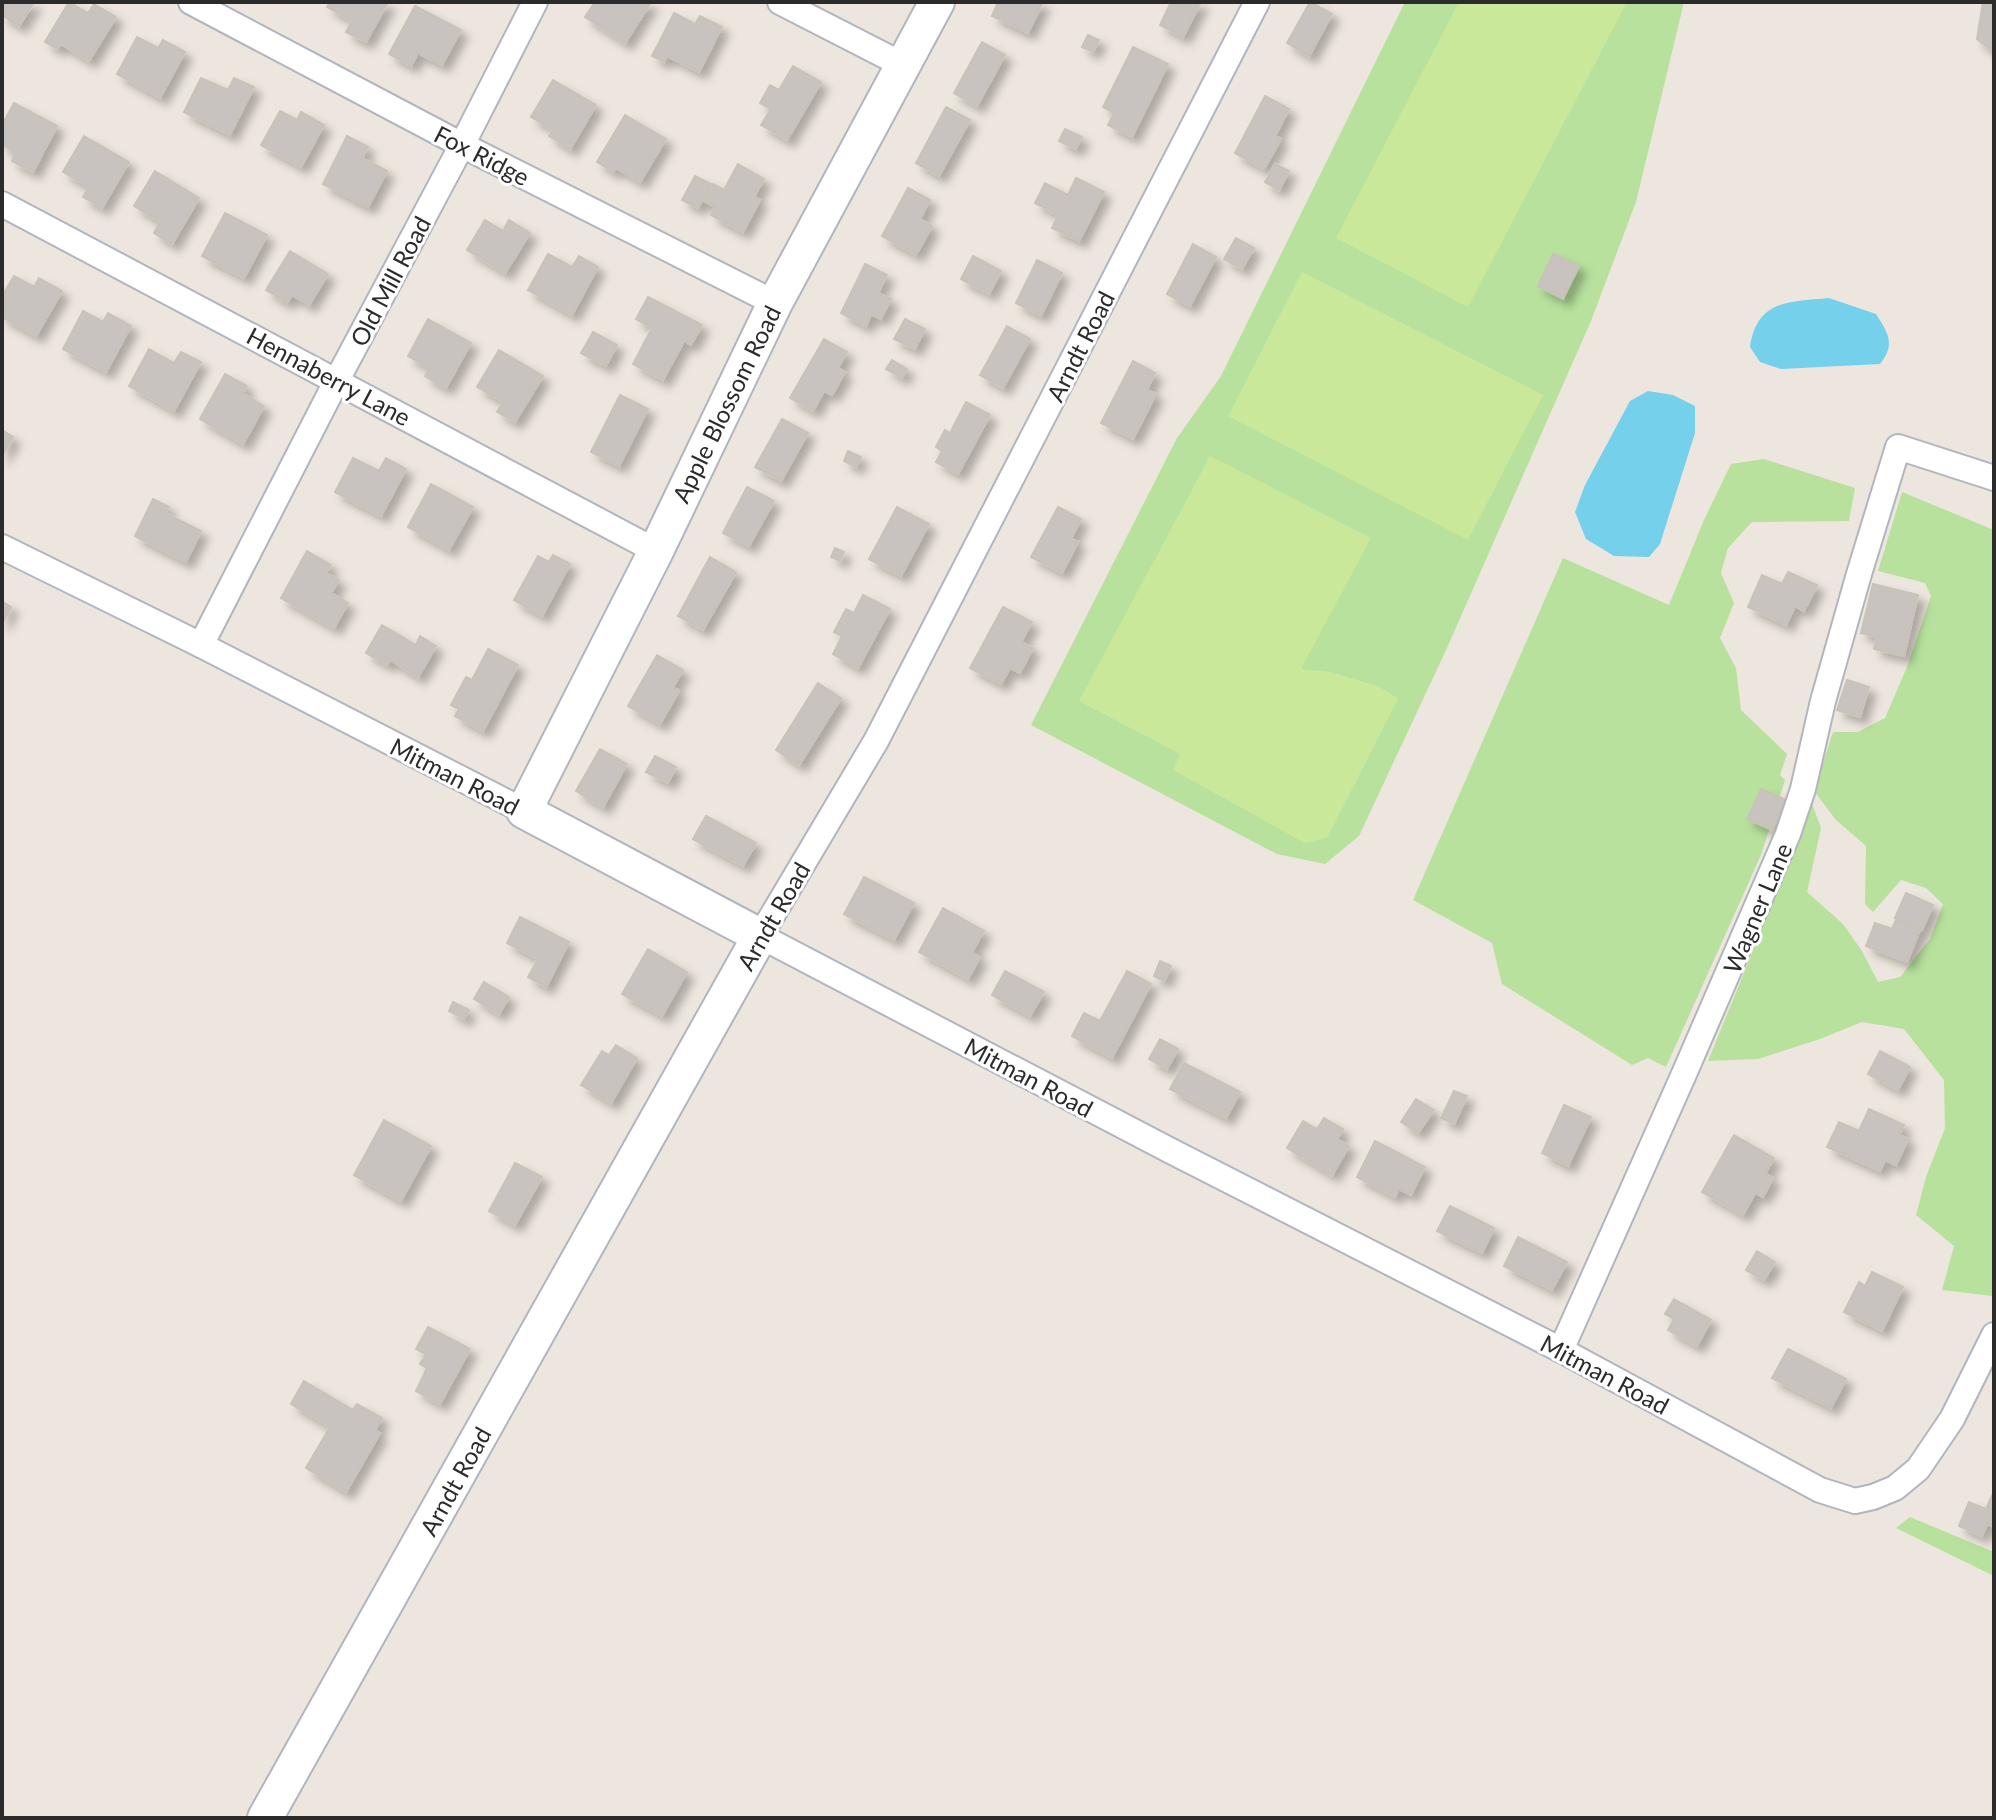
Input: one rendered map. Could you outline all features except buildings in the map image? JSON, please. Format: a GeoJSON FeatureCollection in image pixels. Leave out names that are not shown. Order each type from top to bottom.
{"type":"FeatureCollection","features":[{"type":"Feature","properties":{"kind":"street","name":"Fox Ridge"},"geometry":{"type":"LineString","coordinates":[[191,2],[462,145],[775,303]]}},
{"type":"Feature","properties":{"kind":"street","name":"Old Mill Road"},"geometry":{"type":"LineString","coordinates":[[201,645],[535,2]]}},
{"type":"Feature","properties":{"kind":"street"},"geometry":{"type":"LineString","coordinates":[[780,2],[903,65]]}},
{"type":"Feature","properties":{"kind":"street","name":"Apple Blossom Road"},"geometry":{"type":"LineString","coordinates":[[524,811],[656,551],[775,303],[937,2]]}},
{"type":"Feature","properties":{"kind":"street","name":"Arndt Road"},"geometry":{"type":"LineString","coordinates":[[265,1818],[760,936],[876,741],[1257,2]]}},
{"type":"Feature","properties":{"kind":"street","name":"Hennaberry Lane"},"geometry":{"type":"LineString","coordinates":[[2,204],[656,551]]}},
{"type":"Feature","properties":{"kind":"street","name":"Wagner Lane"},"geometry":{"type":"LineString","coordinates":[[1561,1350],[1788,834],[1803,789],[1823,701],[1859,574],[1898,447],[1994,478]]}},
{"type":"Feature","properties":{"kind":"street","name":"Mitman Road"},"geometry":{"type":"LineString","coordinates":[[2,547],[524,811],[1171,1151],[1561,1350],[1820,1490],[1855,1501],[1895,1488],[1918,1469],[1952,1419],[1994,1335]]}},
{"type":"Feature","properties":{"kind":"green space"},"geometry":{"type":"Polygon","coordinates":[[[1405,2],[1684,2],[1636,202],[1591,321],[1447,648],[1359,836],[1325,864],[1277,854],[1031,725],[1177,438],[1221,376],[1405,2]]]}},
{"type":"Feature","properties":{"kind":"green space"},"geometry":{"type":"Polygon","coordinates":[[[1459,2],[1627,2],[1468,307],[1336,238],[1459,2]]]}},
{"type":"Feature","properties":{"kind":"green space"},"geometry":{"type":"Polygon","coordinates":[[[1302,272],[1543,395],[1468,540],[1228,416],[1302,272]]]}},
{"type":"Feature","properties":{"kind":"green space"},"geometry":{"type":"Polygon","coordinates":[[[1210,456],[1371,538],[1301,669],[1331,672],[1380,687],[1398,699],[1327,838],[1305,843],[1173,770],[1180,754],[1079,701],[1210,456]]]}},
{"type":"Feature","properties":{"kind":"green space"},"geometry":{"type":"Polygon","coordinates":[[[1764,459],[1855,488],[1849,521],[1752,522],[1728,548],[1721,573],[1734,603],[1720,638],[1736,668],[1741,710],[1787,754],[1780,775],[1785,780],[1761,855],[1666,1067],[1648,1058],[1632,1065],[1502,984],[1492,943],[1413,900],[1563,558],[1669,605],[1731,464],[1764,459]]]}},
{"type":"Feature","properties":{"kind":"green space"},"geometry":{"type":"Polygon","coordinates":[[[1902,492],[1994,530],[1992,1296],[1942,1290],[1954,1246],[1916,1215],[1926,1177],[1945,1128],[1944,1080],[1904,1029],[1862,1022],[1758,1059],[1708,1061],[1811,801],[1821,828],[1807,892],[1843,924],[1878,982],[1900,977],[1930,939],[1943,904],[1926,888],[1901,880],[1873,912],[1865,904],[1866,846],[1836,820],[1814,791],[1833,732],[1858,732],[1885,718],[1907,667],[1931,596],[1925,583],[1878,571],[1902,492]]]}},
{"type":"Feature","properties":{"kind":"green space"},"geometry":{"type":"Polygon","coordinates":[[[1910,1517],[1994,1552],[1994,1576],[1896,1528],[1910,1517]]]}},
{"type":"Feature","properties":{"kind":"water"},"geometry":{"type":"Polygon","coordinates":[[[1829,298],[1876,314],[1889,344],[1880,364],[1781,369],[1760,362],[1750,347],[1754,331],[1768,311],[1789,303],[1829,298]]]}},
{"type":"Feature","properties":{"kind":"water"},"geometry":{"type":"Polygon","coordinates":[[[1648,391],[1673,395],[1695,406],[1695,433],[1660,544],[1649,557],[1614,556],[1586,539],[1575,512],[1585,485],[1630,401],[1648,391]]]}}]}
